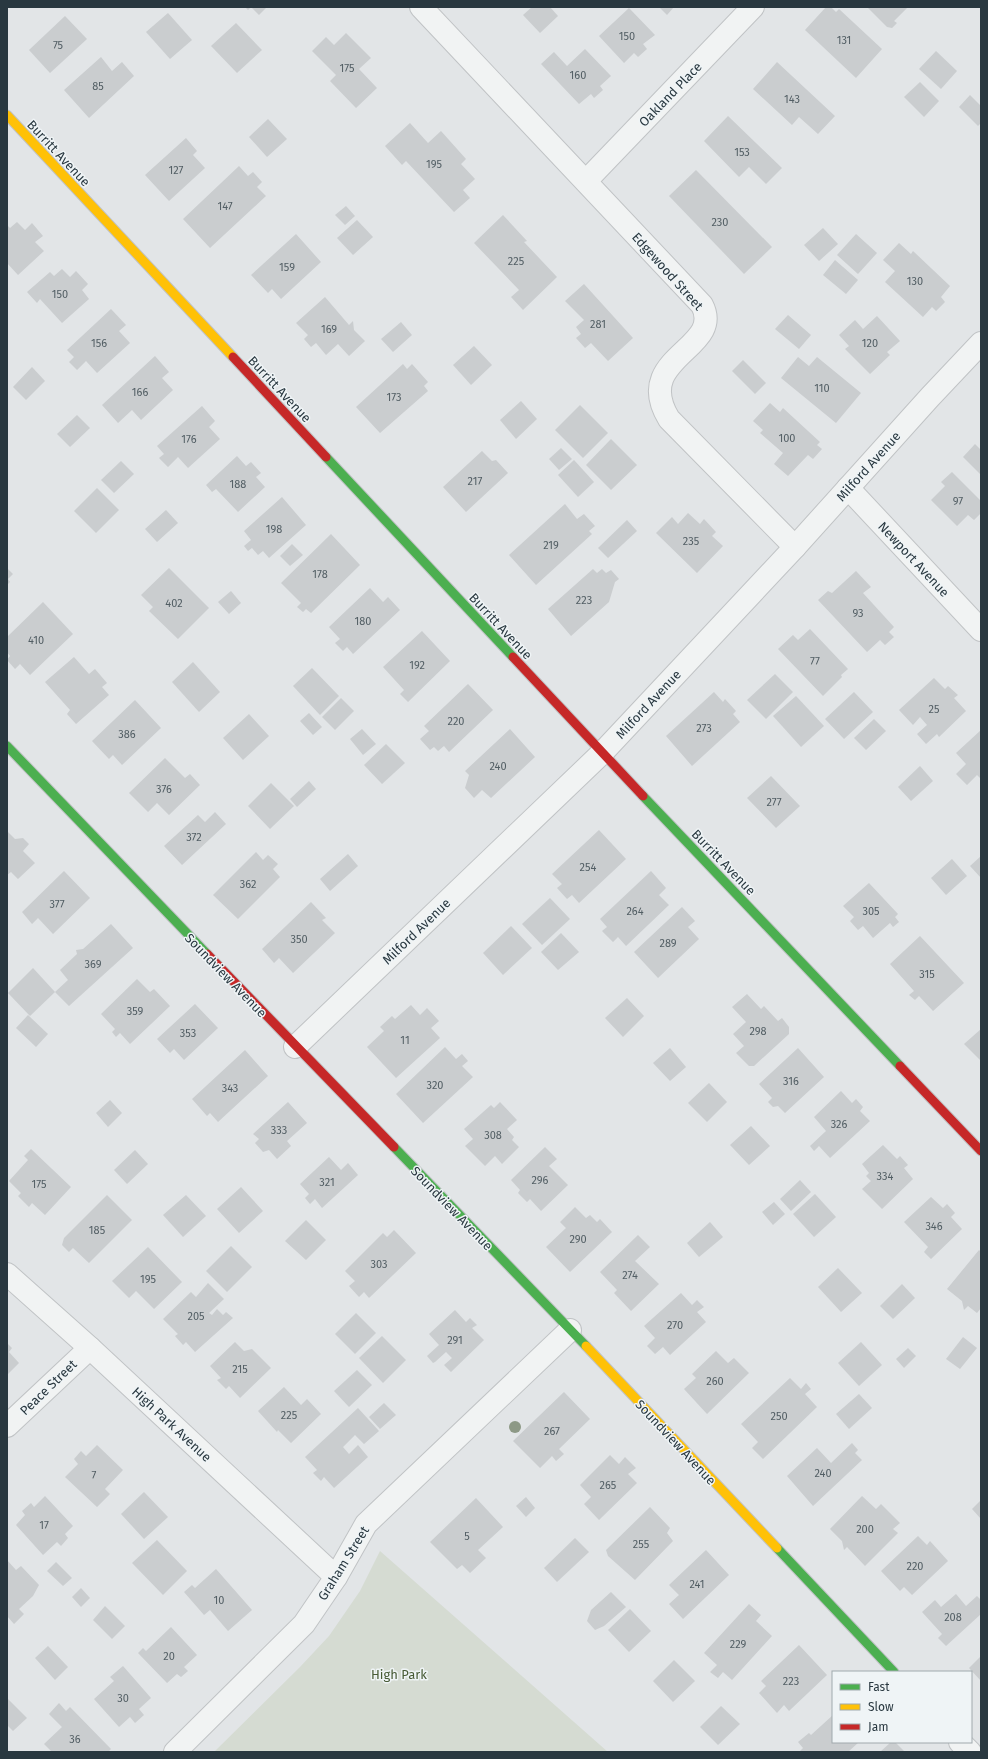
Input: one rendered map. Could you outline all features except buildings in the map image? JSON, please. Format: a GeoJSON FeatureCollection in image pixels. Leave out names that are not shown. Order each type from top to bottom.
{"type":"FeatureCollection","features":[{"type":"Feature","properties":{"kind":"street","name":"Edgewood Street"},"geometry":{"type":"LineString","coordinates":[[421,7],[702,304],[706,318],[704,326],[698,336],[668,368],[661,379],[658,394],[662,407],[669,419],[795,547]]}},
{"type":"Feature","properties":{"kind":"street","name":"Oakland Place"},"geometry":{"type":"LineString","coordinates":[[586,181],[753,7]]}},
{"type":"Feature","properties":{"kind":"street","name":"Burritt Avenue"},"geometry":{"type":"LineString","coordinates":[[7,116],[602,753],[981,1151]]}},
{"type":"Feature","properties":{"kind":"street","name":"Milford Avenue"},"geometry":{"type":"LineString","coordinates":[[295,1047],[602,753],[795,547],[930,397],[981,343]]}},
{"type":"Feature","properties":{"kind":"street","name":"Newport Avenue"},"geometry":{"type":"LineString","coordinates":[[848,488],[981,630]]}},
{"type":"Feature","properties":{"kind":"street","name":"Soundview Avenue"},"geometry":{"type":"LineString","coordinates":[[7,746],[295,1047],[570,1330],[893,1671]]}},
{"type":"Feature","properties":{"kind":"street","name":"High Park Avenue"},"geometry":{"type":"LineString","coordinates":[[7,1274],[90,1348],[336,1577]]}},
{"type":"Feature","properties":{"kind":"street","name":"Graham Street"},"geometry":{"type":"LineString","coordinates":[[175,1752],[304,1624],[336,1577],[366,1524],[570,1330]]}},
{"type":"Feature","properties":{"kind":"street","name":"Peace Street"},"geometry":{"type":"LineString","coordinates":[[7,1426],[90,1348]]}},
{"type":"Feature","properties":{"kind":"street"},"geometry":{"type":"LineString","coordinates":[[961,1743],[970,1752]]}},
{"type":"Feature","properties":{"kind":"green space","name":"High Park"},"geometry":{"type":"Polygon","coordinates":[[[380,1551],[608,1752],[214,1752],[300,1667],[329,1636],[360,1591],[380,1551]]]}},
{"type":"Feature","properties":{"kind":"traffic: fast"},"geometry":{"type":"LineString","coordinates":[[326,457],[513,657]]}},
{"type":"Feature","properties":{"kind":"traffic: fast"},"geometry":{"type":"LineString","coordinates":[[7,746],[207,954]]}},
{"type":"Feature","properties":{"kind":"traffic: fast"},"geometry":{"type":"LineString","coordinates":[[643,796],[900,1066]]}},
{"type":"Feature","properties":{"kind":"traffic: fast"},"geometry":{"type":"LineString","coordinates":[[394,1147],[586,1346]]}},
{"type":"Feature","properties":{"kind":"traffic: fast"},"geometry":{"type":"LineString","coordinates":[[777,1548],[893,1671]]}},
{"type":"Feature","properties":{"kind":"traffic: slow"},"geometry":{"type":"LineString","coordinates":[[7,115],[233,357]]}},
{"type":"Feature","properties":{"kind":"traffic: slow"},"geometry":{"type":"LineString","coordinates":[[586,1346],[777,1548]]}},
{"type":"Feature","properties":{"kind":"traffic: jam"},"geometry":{"type":"LineString","coordinates":[[233,357],[326,457]]}},
{"type":"Feature","properties":{"kind":"traffic: jam"},"geometry":{"type":"LineString","coordinates":[[513,657],[643,796]]}},
{"type":"Feature","properties":{"kind":"traffic: jam"},"geometry":{"type":"LineString","coordinates":[[207,954],[394,1147]]}},
{"type":"Feature","properties":{"kind":"traffic: jam"},"geometry":{"type":"LineString","coordinates":[[900,1066],[981,1151]]}}]}
